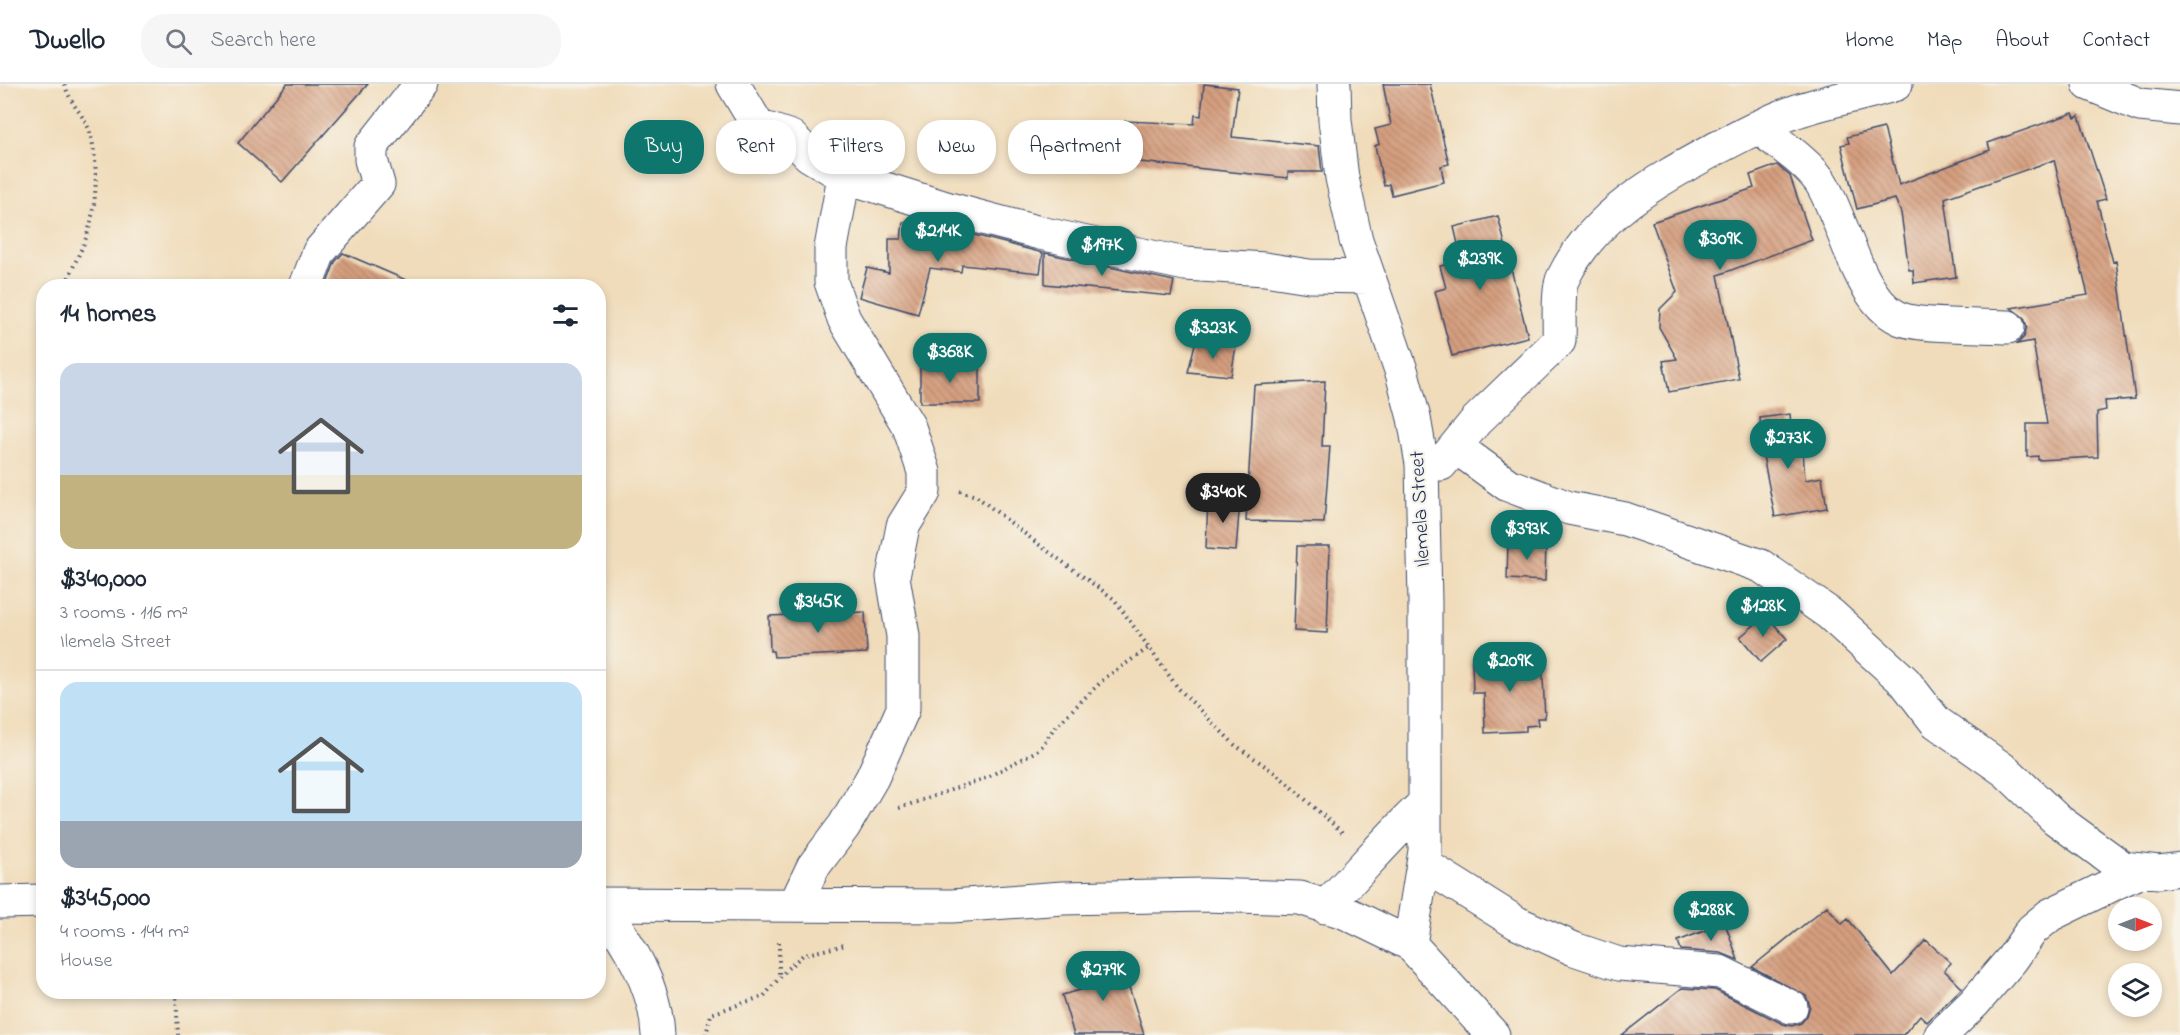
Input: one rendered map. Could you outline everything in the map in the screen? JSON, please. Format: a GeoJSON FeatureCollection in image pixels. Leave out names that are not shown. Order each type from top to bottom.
{"type":"FeatureCollection","features":[{"type":"Feature","properties":{"kind":"street"},"geometry":{"type":"LineString","coordinates":[[309,279],[319,252],[378,184],[371,160],[371,147],[421,84]]}},
{"type":"Feature","properties":{"kind":"street"},"geometry":{"type":"LineString","coordinates":[[733,84],[758,126],[790,137],[809,155],[844,176],[949,209],[1040,233],[1185,264],[1265,269],[1309,276],[1369,277]]}},
{"type":"Feature","properties":{"kind":"street","name":"Ilemela Street"},"geometry":{"type":"LineString","coordinates":[[1334,84],[1335,120],[1342,178],[1356,240],[1414,418],[1422,464],[1425,803],[1423,864],[1410,944]]}},
{"type":"Feature","properties":{"kind":"street"},"geometry":{"type":"LineString","coordinates":[[1423,486],[1476,421],[1559,341],[1562,280],[1585,244],[1618,209],[1654,182],[1758,127],[1792,112],[1858,97],[1896,84]]}},
{"type":"Feature","properties":{"kind":"street"},"geometry":{"type":"LineString","coordinates":[[2089,84],[2140,105],[2180,109]]}},
{"type":"Feature","properties":{"kind":"street"},"geometry":{"type":"LineString","coordinates":[[1758,127],[1818,179],[1870,289],[1888,311],[1908,321],[2008,327]]}},
{"type":"Feature","properties":{"kind":"street"},"geometry":{"type":"LineString","coordinates":[[795,905],[813,867],[844,826],[872,778],[903,709],[903,636],[893,577],[903,526],[924,492],[924,479],[909,427],[844,320],[831,282],[831,248],[844,176]]}},
{"type":"Feature","properties":{"kind":"street"},"geometry":{"type":"LineString","coordinates":[[1456,447],[1508,485],[1569,508],[1635,522],[1761,566],[1830,614],[1905,682],[1936,722],[2007,772],[2056,819],[2123,868],[2138,872],[2180,869]]}},
{"type":"Feature","properties":{"kind":"street"},"geometry":{"type":"LineString","coordinates":[[1324,907],[1370,860],[1393,832],[1425,803]]}},
{"type":"Feature","properties":{"kind":"street"},"geometry":{"type":"LineString","coordinates":[[1423,864],[1517,923],[1574,949],[1619,964],[1720,972],[1791,1008]]}},
{"type":"Feature","properties":{"kind":"street"},"geometry":{"type":"LineString","coordinates":[[1941,1035],[1974,1003],[2012,959],[2032,930],[2044,920],[2138,872]]}},
{"type":"Feature","properties":{"kind":"street"},"geometry":{"type":"LineString","coordinates":[[606,904],[952,906],[1063,898],[1278,895],[1300,898],[1344,912],[1410,944],[1494,1035]]}},
{"type":"Feature","properties":{"kind":"street"},"geometry":{"type":"LineString","coordinates":[[0,902],[36,901]]}},
{"type":"Feature","properties":{"kind":"street"},"geometry":{"type":"LineString","coordinates":[[606,913],[635,955],[657,1012],[658,1035]]}},
{"type":"Feature","properties":{"kind":"path"},"geometry":{"type":"LineString","coordinates":[[65,84],[71,103],[90,131],[94,172],[90,225],[68,279]]}},
{"type":"Feature","properties":{"kind":"path"},"geometry":{"type":"LineString","coordinates":[[924,479],[976,496],[1114,599],[1178,688],[1235,745],[1278,775],[1370,860]]}},
{"type":"Feature","properties":{"kind":"path"},"geometry":{"type":"LineString","coordinates":[[897,809],[986,778],[1040,749],[1054,728],[1105,678],[1150,647]]}},
{"type":"Feature","properties":{"kind":"path"},"geometry":{"type":"LineString","coordinates":[[706,1035],[711,1014],[764,996],[803,955],[850,944]]}},
{"type":"Feature","properties":{"kind":"path"},"geometry":{"type":"LineString","coordinates":[[176,999],[178,1035]]}},
{"type":"Feature","properties":{"kind":"building"},"geometry":{"type":"Polygon","coordinates":[[[287,84],[368,84],[282,182],[238,143],[287,84]]]}},
{"type":"Feature","properties":{"kind":"building"},"geometry":{"type":"Polygon","coordinates":[[[1204,84],[1238,88],[1232,137],[1319,146],[1322,172],[1288,172],[1288,178],[1143,162],[1143,122],[1194,124],[1195,115],[1201,116],[1204,84]]]}},
{"type":"Feature","properties":{"kind":"building"},"geometry":{"type":"Polygon","coordinates":[[[1383,84],[1430,84],[1449,164],[1441,166],[1444,182],[1392,195],[1389,184],[1384,186],[1375,146],[1379,144],[1375,129],[1391,125],[1383,84]]]}},
{"type":"Feature","properties":{"kind":"building"},"geometry":{"type":"Polygon","coordinates":[[[2073,113],[2075,118],[2079,116],[2106,199],[2097,201],[2113,262],[2116,261],[2135,399],[2105,401],[2106,410],[2097,412],[2098,457],[2038,460],[2038,456],[2027,457],[2027,424],[2047,424],[2033,341],[2017,344],[2024,337],[2027,327],[2024,318],[2011,308],[2088,295],[2054,160],[1945,198],[1956,277],[1914,283],[1913,270],[1909,270],[1901,213],[1895,199],[1857,209],[1841,145],[1849,143],[1847,137],[1884,128],[1899,185],[1990,150],[1988,143],[2073,113]]]}},
{"type":"Feature","properties":{"kind":"building"},"geometry":{"type":"Polygon","coordinates":[[[1777,165],[1790,176],[1812,240],[1718,275],[1739,379],[1669,392],[1663,361],[1677,359],[1659,327],[1660,309],[1677,292],[1652,222],[1754,188],[1750,175],[1777,165]]]}},
{"type":"Feature","properties":{"kind":"building"},"geometry":{"type":"Polygon","coordinates":[[[1498,216],[1528,337],[1452,356],[1435,291],[1446,288],[1440,266],[1462,261],[1454,227],[1498,216]]]}},
{"type":"Feature","properties":{"kind":"building"},"geometry":{"type":"Polygon","coordinates":[[[903,222],[936,225],[935,231],[974,235],[1043,253],[1040,273],[962,265],[961,272],[930,268],[918,314],[859,297],[867,268],[889,273],[889,239],[901,239],[903,222]]]}},
{"type":"Feature","properties":{"kind":"building"},"geometry":{"type":"Polygon","coordinates":[[[343,253],[404,279],[329,279],[335,262],[343,253]]]}},
{"type":"Feature","properties":{"kind":"building"},"geometry":{"type":"Polygon","coordinates":[[[1045,253],[1174,281],[1171,296],[1045,284],[1045,253]]]}},
{"type":"Feature","properties":{"kind":"building"},"geometry":{"type":"Polygon","coordinates":[[[1195,344],[1236,346],[1231,376],[1188,372],[1195,344]]]}},
{"type":"Feature","properties":{"kind":"building"},"geometry":{"type":"Polygon","coordinates":[[[980,365],[980,403],[920,403],[920,366],[980,365]]]}},
{"type":"Feature","properties":{"kind":"building"},"geometry":{"type":"Polygon","coordinates":[[[1325,381],[1322,446],[1330,446],[1324,523],[1246,521],[1254,385],[1325,381]]]}},
{"type":"Feature","properties":{"kind":"building"},"geometry":{"type":"Polygon","coordinates":[[[1790,414],[1792,437],[1802,436],[1805,480],[1822,477],[1827,508],[1775,517],[1763,456],[1760,418],[1790,414]]]}},
{"type":"Feature","properties":{"kind":"building"},"geometry":{"type":"Polygon","coordinates":[[[1208,498],[1240,500],[1236,551],[1206,549],[1208,498]]]}},
{"type":"Feature","properties":{"kind":"building"},"geometry":{"type":"Polygon","coordinates":[[[1508,541],[1546,543],[1545,581],[1507,579],[1508,541]]]}},
{"type":"Feature","properties":{"kind":"building"},"geometry":{"type":"Polygon","coordinates":[[[1297,546],[1330,546],[1327,633],[1294,631],[1297,546]]]}},
{"type":"Feature","properties":{"kind":"building"},"geometry":{"type":"Polygon","coordinates":[[[865,612],[867,653],[774,657],[773,651],[770,651],[769,616],[865,612]]]}},
{"type":"Feature","properties":{"kind":"building"},"geometry":{"type":"Polygon","coordinates":[[[1766,615],[1787,639],[1761,662],[1740,637],[1766,615]]]}},
{"type":"Feature","properties":{"kind":"building"},"geometry":{"type":"Polygon","coordinates":[[[1542,658],[1545,718],[1537,718],[1538,725],[1526,726],[1526,731],[1485,733],[1484,693],[1473,693],[1472,660],[1542,658]]]}},
{"type":"Feature","properties":{"kind":"building"},"geometry":{"type":"Polygon","coordinates":[[[1827,906],[1842,924],[1848,919],[1893,975],[1926,940],[1951,963],[1944,970],[1962,988],[1927,1022],[1920,1015],[1903,1035],[1622,1035],[1682,988],[1715,990],[1783,1024],[1792,1026],[1801,1023],[1807,1016],[1810,1006],[1806,996],[1752,967],[1827,906]]]}},
{"type":"Feature","properties":{"kind":"building"},"geometry":{"type":"Polygon","coordinates":[[[1725,923],[1738,960],[1721,953],[1681,950],[1678,941],[1725,923]]]}},
{"type":"Feature","properties":{"kind":"building"},"geometry":{"type":"Polygon","coordinates":[[[1119,955],[1144,1035],[1074,1035],[1062,995],[1083,989],[1077,968],[1119,955]]]}}]}
